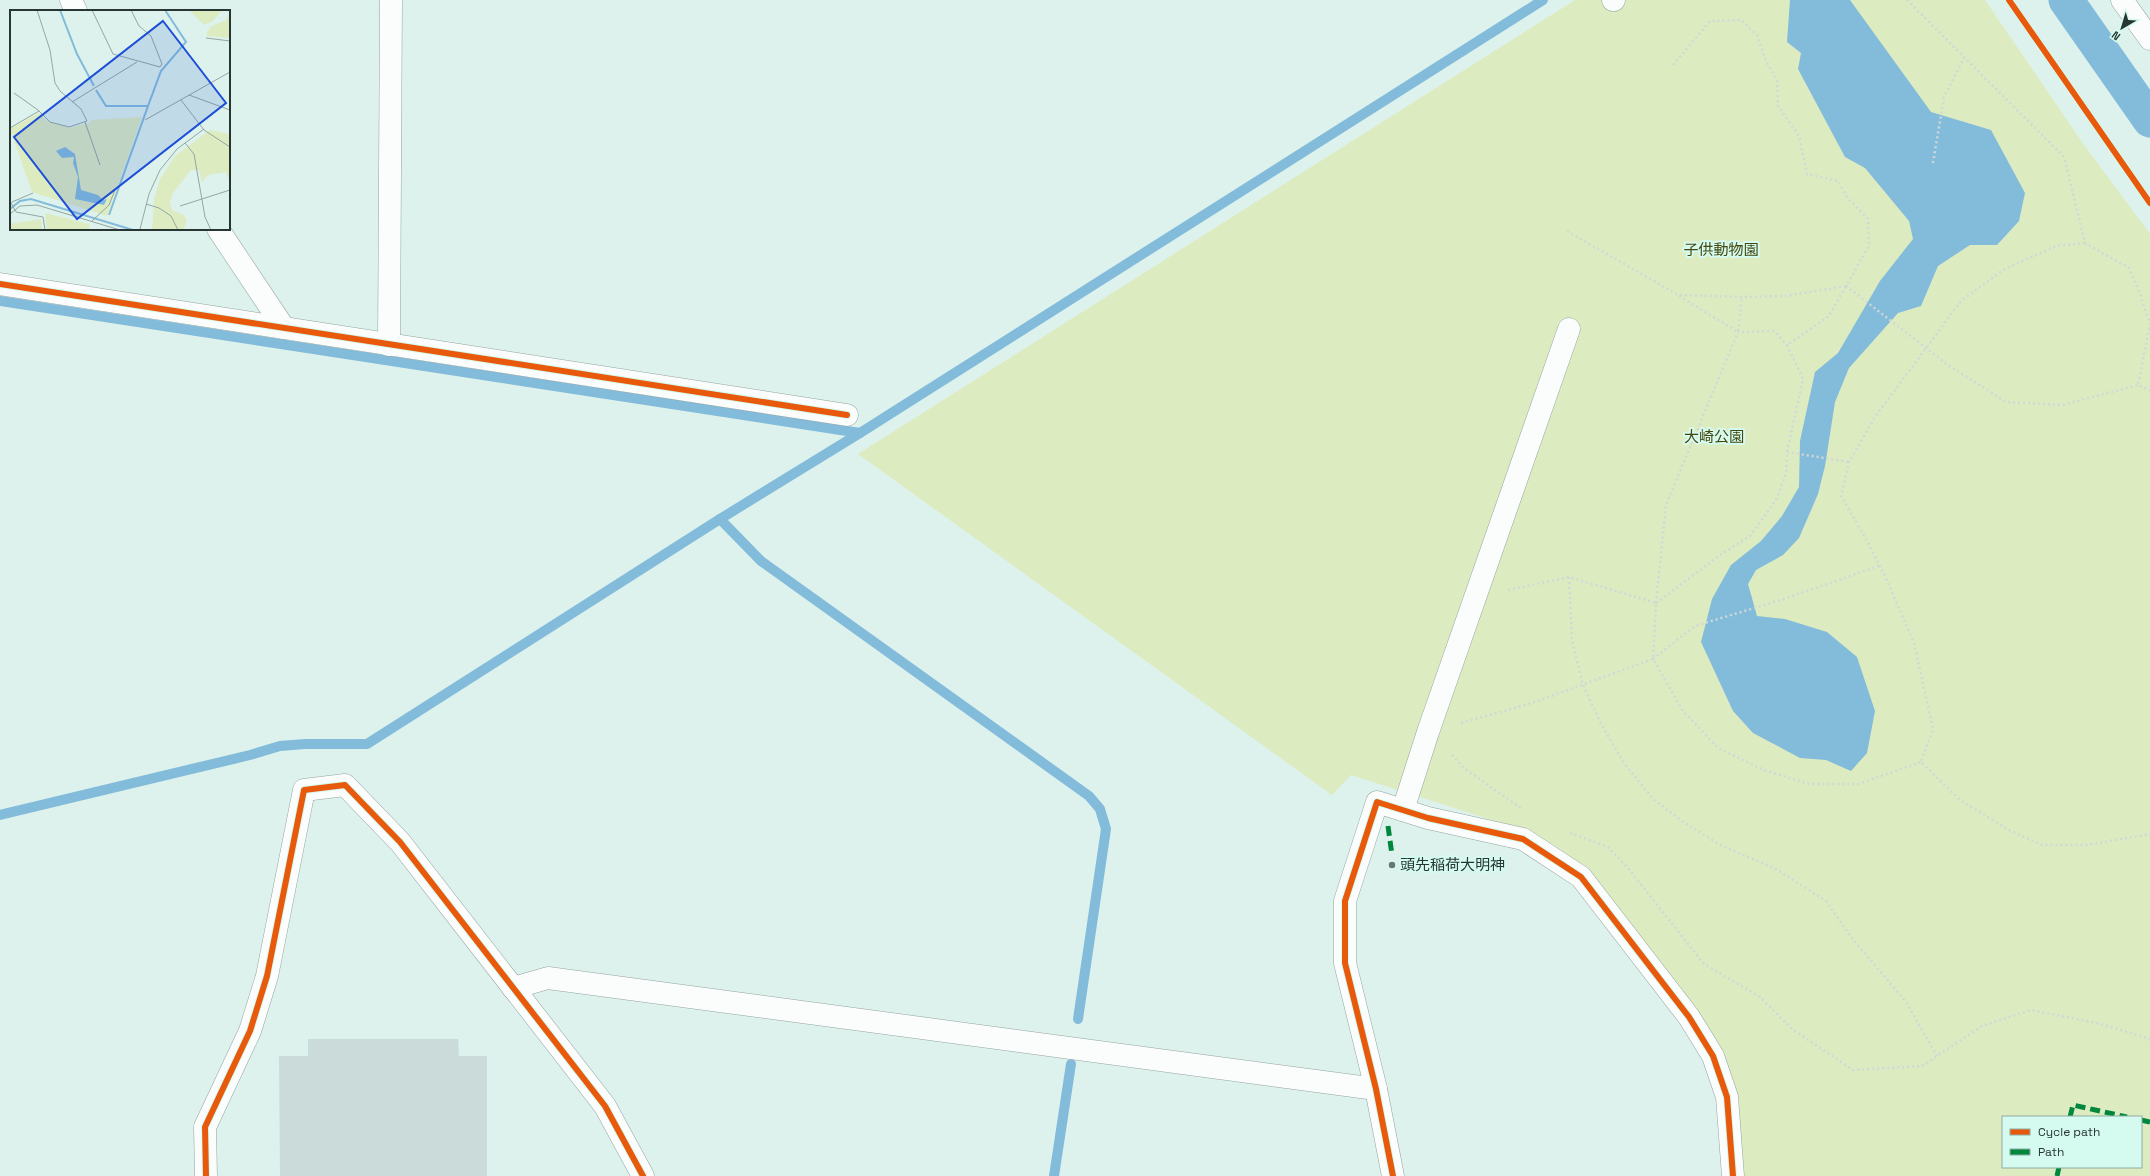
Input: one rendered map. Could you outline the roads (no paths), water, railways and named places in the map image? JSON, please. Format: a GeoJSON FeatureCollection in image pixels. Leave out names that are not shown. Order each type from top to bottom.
{"type":"FeatureCollection","features":[{"type":"Feature","properties":{"kind":"street"},"geometry":{"type":"LineString","coordinates":[[70,0],[75,10]]}},
{"type":"Feature","properties":{"kind":"street"},"geometry":{"type":"LineString","coordinates":[[389,345],[390,0]]}},
{"type":"Feature","properties":{"kind":"street"},"geometry":{"type":"LineString","coordinates":[[2122,0],[2150,39]]}},
{"type":"Feature","properties":{"kind":"street"},"geometry":{"type":"LineString","coordinates":[[219,230],[284,328]]}},
{"type":"Feature","properties":{"kind":"street"},"geometry":{"type":"LineString","coordinates":[[0,284],[847,415]]}},
{"type":"Feature","properties":{"kind":"street"},"geometry":{"type":"LineString","coordinates":[[1403,810],[1428,732],[1569,329]]}},
{"type":"Feature","properties":{"kind":"street"},"geometry":{"type":"LineString","coordinates":[[206,1176],[205,1127],[250,1031],[267,976],[304,790],[345,785],[400,842],[605,1106],[643,1176]]}},
{"type":"Feature","properties":{"kind":"street"},"geometry":{"type":"LineString","coordinates":[[1393,1176],[1376,1089],[1345,963],[1345,901],[1377,802],[1403,810],[1523,839],[1581,877],[1689,1017],[1713,1056],[1727,1097],[1733,1176]]}},
{"type":"Feature","properties":{"kind":"street"},"geometry":{"type":"LineString","coordinates":[[513,988],[548,978],[1376,1089]]}},
{"type":"Feature","properties":{"kind":"water"},"geometry":{"type":"Polygon","coordinates":[[[1790,0],[1850,0],[1931,112],[1991,130],[2025,193],[2019,221],[1997,245],[1970,245],[1938,266],[1921,306],[1898,313],[1849,368],[1835,402],[1825,466],[1818,494],[1799,538],[1783,555],[1756,570],[1748,584],[1757,616],[1785,619],[1827,632],[1857,657],[1875,711],[1867,753],[1851,771],[1826,760],[1800,758],[1753,733],[1733,711],[1701,642],[1712,599],[1731,565],[1761,541],[1782,516],[1799,487],[1800,441],[1815,372],[1838,353],[1880,281],[1913,239],[1909,221],[1865,168],[1845,157],[1798,69],[1801,53],[1787,42],[1790,0]]]}},
{"type":"Feature","properties":{"kind":"waterway"},"geometry":{"type":"LineString","coordinates":[[1078,1019],[1106,829],[1100,809],[1089,796],[761,561],[720,519],[860,433],[1543,0]]}},
{"type":"Feature","properties":{"kind":"waterway"},"geometry":{"type":"LineString","coordinates":[[2066,0],[2150,120]]}},
{"type":"Feature","properties":{"kind":"waterway"},"geometry":{"type":"LineString","coordinates":[[0,301],[860,433]]}},
{"type":"Feature","properties":{"kind":"waterway"},"geometry":{"type":"LineString","coordinates":[[0,815],[250,755],[280,746],[305,744],[367,744],[720,519]]}},
{"type":"Feature","properties":{"kind":"waterway"},"geometry":{"type":"LineString","coordinates":[[1054,1176],[1071,1064]]}},
{"type":"Feature","properties":{"kind":"place","name":"頭先稲荷大明神"},"geometry":{"type":"Point","coordinates":[1392,865]}},
{"type":"Feature","properties":{"kind":"park label","name":"子供動物園"},"geometry":{"type":"Point","coordinates":[1721,250]}},
{"type":"Feature","properties":{"kind":"park label","name":"大崎公園"},"geometry":{"type":"Point","coordinates":[1714,437]}}]}
